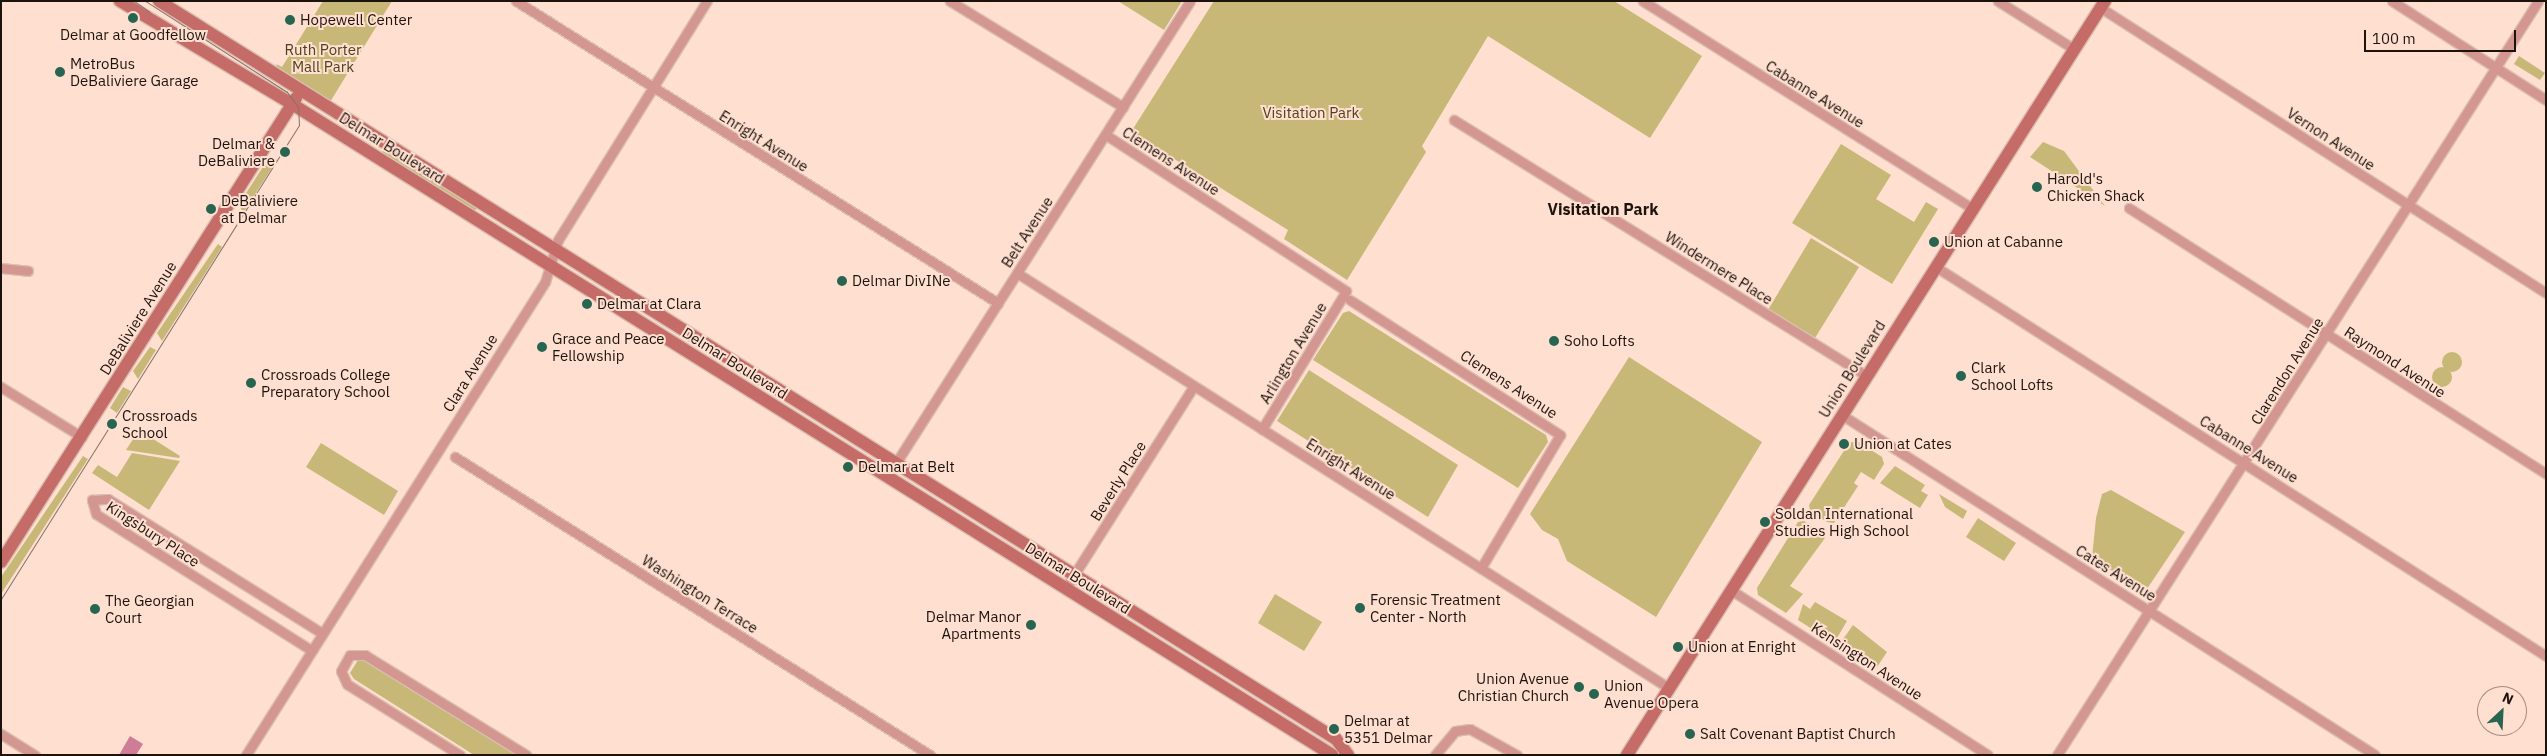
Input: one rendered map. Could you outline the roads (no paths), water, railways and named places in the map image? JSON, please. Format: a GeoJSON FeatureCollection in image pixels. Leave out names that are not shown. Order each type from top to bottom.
{"type":"FeatureCollection","features":[{"type":"Feature","properties":{"kind":"main road","name":"Delmar Boulevard"},"geometry":{"type":"LineString","coordinates":[[120,1],[292,104],[1332,755]]}},
{"type":"Feature","properties":{"kind":"main road","name":"Delmar Boulevard"},"geometry":{"type":"LineString","coordinates":[[159,1],[1336,739],[1348,755]]}},
{"type":"Feature","properties":{"kind":"main road","name":"Union Boulevard"},"geometry":{"type":"LineString","coordinates":[[1629,754],[2103,4]]}},
{"type":"Feature","properties":{"kind":"main road","name":"DeBaliviere Avenue"},"geometry":{"type":"LineString","coordinates":[[1,562],[301,90]]}},
{"type":"Feature","properties":{"kind":"main road"},"geometry":{"type":"LineString","coordinates":[[477,221],[486,206]]}},
{"type":"Feature","properties":{"kind":"street","name":"Enright Avenue"},"geometry":{"type":"LineString","coordinates":[[516,1],[998,303]]}},
{"type":"Feature","properties":{"kind":"street","name":"Clara Avenue"},"geometry":{"type":"LineString","coordinates":[[246,755],[546,282],[556,250],[653,87],[707,1]]}},
{"type":"Feature","properties":{"kind":"street","name":"Clemens Avenue"},"geometry":{"type":"LineString","coordinates":[[950,1],[1123,108]]}},
{"type":"Feature","properties":{"kind":"street","name":"Belt Avenue"},"geometry":{"type":"LineString","coordinates":[[886,476],[1190,1]]}},
{"type":"Feature","properties":{"kind":"street","name":"Cabanne Avenue"},"geometry":{"type":"LineString","coordinates":[[1643,1],[1973,209]]}},
{"type":"Feature","properties":{"kind":"street"},"geometry":{"type":"LineString","coordinates":[[1998,1],[2074,49]]}},
{"type":"Feature","properties":{"kind":"street"},"geometry":{"type":"LineString","coordinates":[[2392,1],[2546,100]]}},
{"type":"Feature","properties":{"kind":"street","name":"Clarendon Avenue"},"geometry":{"type":"LineString","coordinates":[[2057,755],[2148,609],[2245,462],[2538,1]]}},
{"type":"Feature","properties":{"kind":"street","name":"Vernon Avenue"},"geometry":{"type":"LineString","coordinates":[[2103,4],[2408,205],[2546,293]]}},
{"type":"Feature","properties":{"kind":"street","name":"Windermere Place"},"geometry":{"type":"LineString","coordinates":[[1454,120],[1867,376]]}},
{"type":"Feature","properties":{"kind":"street","name":"Clemens Avenue"},"geometry":{"type":"LineString","coordinates":[[1106,135],[1348,295],[1362,307],[1560,436],[1481,568]]}},
{"type":"Feature","properties":{"kind":"street","name":"Raymond Avenue"},"geometry":{"type":"LineString","coordinates":[[2129,208],[2546,474]]}},
{"type":"Feature","properties":{"kind":"street"},"geometry":{"type":"LineString","coordinates":[[1,268],[28,271]]}},
{"type":"Feature","properties":{"kind":"street","name":"Cabanne Avenue"},"geometry":{"type":"LineString","coordinates":[[1936,268],[2245,462],[2546,656]]}},
{"type":"Feature","properties":{"kind":"street","name":"Enright Avenue"},"geometry":{"type":"LineString","coordinates":[[1017,273],[1669,688]]}},
{"type":"Feature","properties":{"kind":"street","name":"Arlington Avenue"},"geometry":{"type":"LineString","coordinates":[[1262,429],[1348,295]]}},
{"type":"Feature","properties":{"kind":"street"},"geometry":{"type":"LineString","coordinates":[[1,387],[82,437]]}},
{"type":"Feature","properties":{"kind":"street","name":"Beverly Place"},"geometry":{"type":"LineString","coordinates":[[1066,589],[1194,387]]}},
{"type":"Feature","properties":{"kind":"street","name":"Cates Avenue"},"geometry":{"type":"LineString","coordinates":[[1842,415],[2375,755]]}},
{"type":"Feature","properties":{"kind":"street","name":"Washington Terrace"},"geometry":{"type":"LineString","coordinates":[[455,457],[930,755]]}},
{"type":"Feature","properties":{"kind":"street","name":"Kingsbury Place"},"geometry":{"type":"LineString","coordinates":[[311,650],[96,514],[92,500],[108,499],[322,633]]}},
{"type":"Feature","properties":{"kind":"street","name":"Kensington Avenue"},"geometry":{"type":"LineString","coordinates":[[1731,590],[1988,755]]}},
{"type":"Feature","properties":{"kind":"street"},"geometry":{"type":"LineString","coordinates":[[460,755],[347,684],[340,671],[350,655],[365,655],[526,755]]}},
{"type":"Feature","properties":{"kind":"street"},"geometry":{"type":"LineString","coordinates":[[1435,755],[1454,731],[1470,728],[1517,755]]}},
{"type":"Feature","properties":{"kind":"street"},"geometry":{"type":"LineString","coordinates":[[1,734],[35,755]]}},
{"type":"Feature","properties":{"kind":"tram line"},"geometry":{"type":"LineString","coordinates":[[134,1],[150,12]]}},
{"type":"Feature","properties":{"kind":"tram line"},"geometry":{"type":"LineString","coordinates":[[1,599],[299,125],[298,107],[287,92],[145,1]]}},
{"type":"Feature","properties":{"kind":"place","name":"Delmar at Goodfellow"},"geometry":{"type":"Point","coordinates":[133,18]}},
{"type":"Feature","properties":{"kind":"place","name":"Hopewell Center"},"geometry":{"type":"Point","coordinates":[290,20]}},
{"type":"Feature","properties":{"kind":"place","name":"MetroBus DeBaliviere Garage"},"geometry":{"type":"Point","coordinates":[60,72]}},
{"type":"Feature","properties":{"kind":"place","name":"Delmar & DeBaliviere"},"geometry":{"type":"Point","coordinates":[285,152]}},
{"type":"Feature","properties":{"kind":"place","name":"Harold's Chicken Shack"},"geometry":{"type":"Point","coordinates":[2037,187]}},
{"type":"Feature","properties":{"kind":"place","name":"DeBaliviere at Delmar"},"geometry":{"type":"Point","coordinates":[211,209]}},
{"type":"Feature","properties":{"kind":"place","name":"Union at Cabanne"},"geometry":{"type":"Point","coordinates":[1934,242]}},
{"type":"Feature","properties":{"kind":"place","name":"Delmar DivINe"},"geometry":{"type":"Point","coordinates":[842,281]}},
{"type":"Feature","properties":{"kind":"place","name":"Delmar at Clara"},"geometry":{"type":"Point","coordinates":[587,304]}},
{"type":"Feature","properties":{"kind":"place","name":"Soho Lofts"},"geometry":{"type":"Point","coordinates":[1554,341]}},
{"type":"Feature","properties":{"kind":"place","name":"Grace and Peace Fellowship"},"geometry":{"type":"Point","coordinates":[542,347]}},
{"type":"Feature","properties":{"kind":"place","name":"Clark School Lofts"},"geometry":{"type":"Point","coordinates":[1961,376]}},
{"type":"Feature","properties":{"kind":"place","name":"Crossroads College Preparatory School"},"geometry":{"type":"Point","coordinates":[251,383]}},
{"type":"Feature","properties":{"kind":"place","name":"Crossroads School"},"geometry":{"type":"Point","coordinates":[112,424]}},
{"type":"Feature","properties":{"kind":"place","name":"Union at Cates"},"geometry":{"type":"Point","coordinates":[1844,444]}},
{"type":"Feature","properties":{"kind":"place","name":"Delmar at Belt"},"geometry":{"type":"Point","coordinates":[848,467]}},
{"type":"Feature","properties":{"kind":"place","name":"Soldan International Studies High School"},"geometry":{"type":"Point","coordinates":[1765,522]}},
{"type":"Feature","properties":{"kind":"place","name":"Forensic Treatment Center - North"},"geometry":{"type":"Point","coordinates":[1360,608]}},
{"type":"Feature","properties":{"kind":"place","name":"The Georgian Court"},"geometry":{"type":"Point","coordinates":[95,609]}},
{"type":"Feature","properties":{"kind":"place","name":"Delmar Manor Apartments"},"geometry":{"type":"Point","coordinates":[1031,625]}},
{"type":"Feature","properties":{"kind":"place","name":"Union at Enright"},"geometry":{"type":"Point","coordinates":[1678,647]}},
{"type":"Feature","properties":{"kind":"place","name":"Union Avenue Christian Church"},"geometry":{"type":"Point","coordinates":[1579,687]}},
{"type":"Feature","properties":{"kind":"place","name":"Union Avenue Opera"},"geometry":{"type":"Point","coordinates":[1594,694]}},
{"type":"Feature","properties":{"kind":"place","name":"Delmar at 5351 Delmar"},"geometry":{"type":"Point","coordinates":[1334,729]}},
{"type":"Feature","properties":{"kind":"place","name":"Salt Covenant Baptist Church"},"geometry":{"type":"Point","coordinates":[1690,734]}},
{"type":"Feature","properties":{"kind":"district","name":"Visitation Park"},"geometry":{"type":"Point","coordinates":[1603,209]}},
{"type":"Feature","properties":{"kind":"park label","name":"Ruth Porter Mall Park"},"geometry":{"type":"Point","coordinates":[323,58]}}]}
